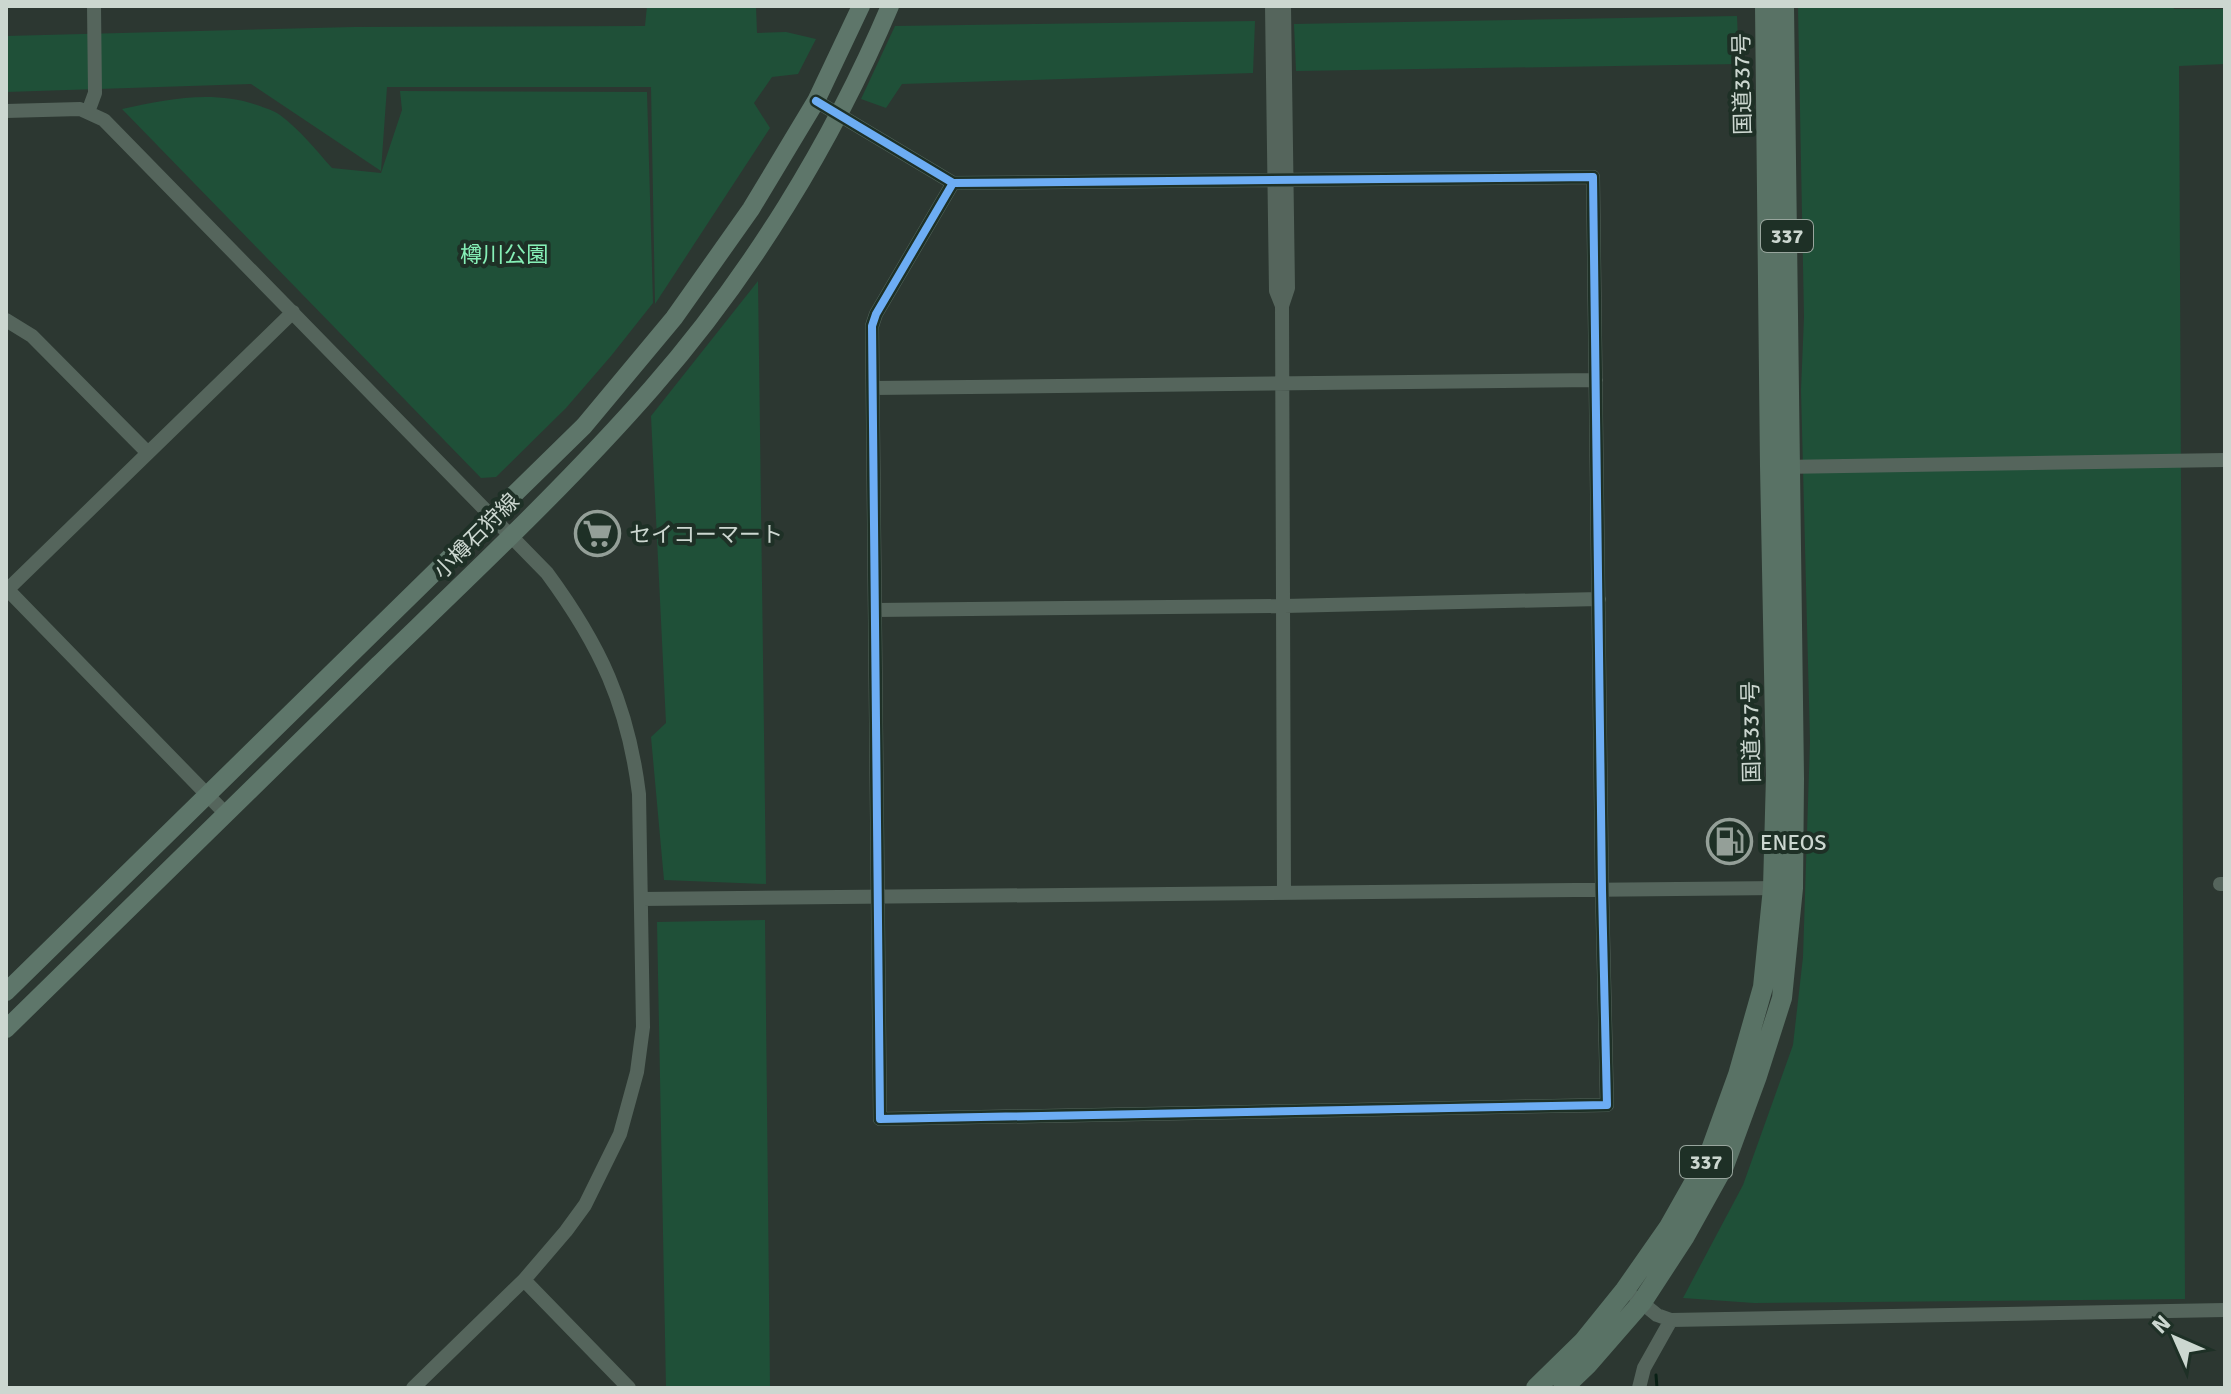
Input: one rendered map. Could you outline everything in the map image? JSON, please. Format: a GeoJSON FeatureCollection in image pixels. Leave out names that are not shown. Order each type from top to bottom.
{"type":"FeatureCollection","features":[{"type":"Feature","properties":{"kind":"highway","name":"国道337号"},"geometry":{"type":"LineString","coordinates":[[1765,6],[1780,467]]}},
{"type":"Feature","properties":{"kind":"highway","name":"国道337号"},"geometry":{"type":"LineString","coordinates":[[1536,1388],[1633,1296],[1685,1236],[1724,1166],[1782,998],[1783,888],[1776,775],[1784,6]]}},
{"type":"Feature","properties":{"kind":"highway","name":"国道337号"},"geometry":{"type":"LineString","coordinates":[[1563,1388],[1588,1364],[1633,1296]]}},
{"type":"Feature","properties":{"kind":"main road","name":"小樽石狩線"},"geometry":{"type":"LineString","coordinates":[[6,992],[584,426],[674,318],[751,209],[816,101],[861,6]]}},
{"type":"Feature","properties":{"kind":"main road","name":"小樽石狩線"},"geometry":{"type":"LineString","coordinates":[[6,1029],[511,536],[651,389],[689,343],[779,216],[838,116],[890,6]]}},
{"type":"Feature","properties":{"kind":"street"},"geometry":{"type":"LineString","coordinates":[[88,112],[95,93],[94,6]]}},
{"type":"Feature","properties":{"kind":"street"},"geometry":{"type":"LineString","coordinates":[[1272,6],[1280,178]]}},
{"type":"Feature","properties":{"kind":"street"},"geometry":{"type":"LineString","coordinates":[[1284,6],[1276,291],[1282,306],[1284,893]]}},
{"type":"Feature","properties":{"kind":"street"},"geometry":{"type":"LineString","coordinates":[[816,101],[953,183],[1593,177],[1607,1105],[880,1119],[872,326],[876,314],[953,183]]}},
{"type":"Feature","properties":{"kind":"street"},"geometry":{"type":"LineString","coordinates":[[6,111],[80,109],[104,120],[547,573],[571,605],[612,680],[636,770],[639,794],[643,1027],[628,1108],[606,1166],[585,1205],[524,1280],[413,1388]]}},
{"type":"Feature","properties":{"kind":"street"},"geometry":{"type":"LineString","coordinates":[[226,814],[7,589],[293,312]]}},
{"type":"Feature","properties":{"kind":"street"},"geometry":{"type":"LineString","coordinates":[[6,320],[32,336],[148,453]]}},
{"type":"Feature","properties":{"kind":"street"},"geometry":{"type":"LineString","coordinates":[[873,388],[1596,380]]}},
{"type":"Feature","properties":{"kind":"street"},"geometry":{"type":"LineString","coordinates":[[1780,467],[2225,460]]}},
{"type":"Feature","properties":{"kind":"street"},"geometry":{"type":"LineString","coordinates":[[875,610],[1599,599]]}},
{"type":"Feature","properties":{"kind":"street"},"geometry":{"type":"LineString","coordinates":[[641,899],[1783,888]]}},
{"type":"Feature","properties":{"kind":"street"},"geometry":{"type":"LineString","coordinates":[[524,1280],[629,1388]]}},
{"type":"Feature","properties":{"kind":"street"},"geometry":{"type":"LineString","coordinates":[[1633,1296],[1657,1315],[1671,1320],[2225,1310]]}},
{"type":"Feature","properties":{"kind":"street"},"geometry":{"type":"LineString","coordinates":[[1639,1388],[1644,1368],[1671,1320]]}},
{"type":"Feature","properties":{"kind":"green space"},"geometry":{"type":"Polygon","coordinates":[[[647,6],[756,6],[757,33],[786,32],[816,39],[798,74],[772,77],[754,103],[770,128],[655,304],[651,87],[387,87],[381,171],[251,84],[6,92],[6,36],[354,27],[645,26],[647,6]]]}},
{"type":"Feature","properties":{"kind":"green space"},"geometry":{"type":"Polygon","coordinates":[[[1798,6],[2173,6],[2174,9],[2225,9],[2225,64],[2179,66],[2185,1299],[1754,1303],[1683,1298],[1743,1185],[1793,1045],[1803,957],[1810,741],[1801,390],[1804,317],[1798,6]]]}},
{"type":"Feature","properties":{"kind":"green space"},"geometry":{"type":"Polygon","coordinates":[[[1737,16],[1739,64],[1296,71],[1294,24],[1737,16]]]}},
{"type":"Feature","properties":{"kind":"green space"},"geometry":{"type":"Polygon","coordinates":[[[1255,21],[1253,73],[902,84],[886,108],[861,99],[895,26],[1255,21]]]}},
{"type":"Feature","properties":{"kind":"green space","name":"樽川公園"},"geometry":{"type":"Polygon","coordinates":[[[400,91],[647,92],[653,303],[566,408],[496,477],[481,478],[122,109],[190,98],[240,100],[280,115],[332,168],[381,173],[402,110],[400,91]]]}},
{"type":"Feature","properties":{"kind":"green space"},"geometry":{"type":"Polygon","coordinates":[[[758,281],[766,884],[664,880],[651,737],[666,723],[651,416],[758,281]]]}},
{"type":"Feature","properties":{"kind":"green space"},"geometry":{"type":"Polygon","coordinates":[[[765,920],[770,1388],[666,1388],[657,922],[765,920]]]}},
{"type":"Feature","properties":{"kind":"waterway"},"geometry":{"type":"LineString","coordinates":[[1656,1375],[1657,1388]]}},
{"type":"Feature","properties":{"kind":"cycle path"},"geometry":{"type":"LineString","coordinates":[[816,101],[953,183],[1593,177],[1607,1105],[880,1119],[872,326],[876,314],[953,183]]}},
{"type":"Feature","properties":{"kind":"place","name":"セイコーマート"},"geometry":{"type":"Point","coordinates":[598,534]}},
{"type":"Feature","properties":{"kind":"place","name":"ENEOS"},"geometry":{"type":"Point","coordinates":[1729,842]}}]}
